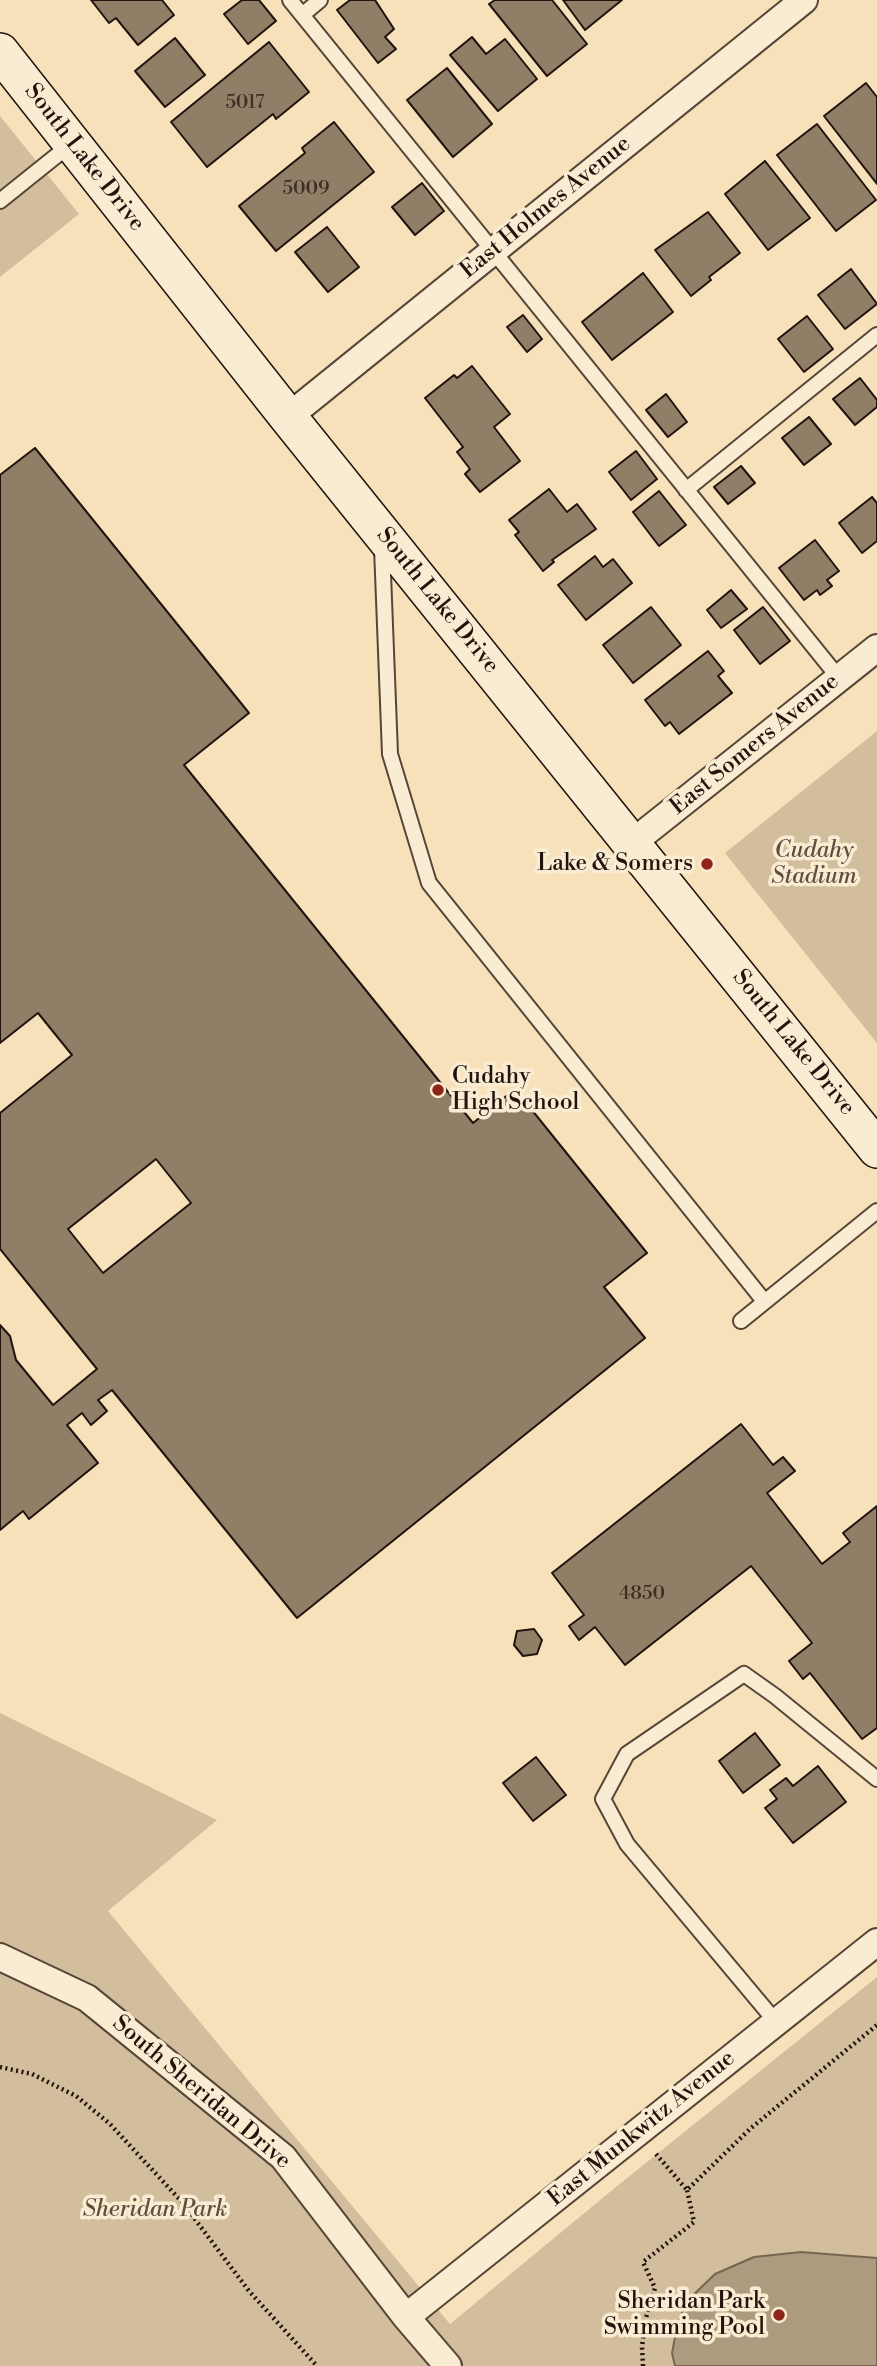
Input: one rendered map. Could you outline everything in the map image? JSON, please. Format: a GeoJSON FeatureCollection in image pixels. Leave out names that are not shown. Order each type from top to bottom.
{"type":"FeatureCollection","features":[{"type":"Feature","properties":{"kind":"main road","name":"South Lake Drive"},"geometry":{"type":"LineString","coordinates":[[0,52],[288,417],[877,1149]]}},
{"type":"Feature","properties":{"kind":"street","name":"East Holmes Avenue"},"geometry":{"type":"LineString","coordinates":[[288,417],[804,0]]}},
{"type":"Feature","properties":{"kind":"street","name":"East Somers Avenue"},"geometry":{"type":"LineString","coordinates":[[632,843],[877,648]]}},
{"type":"Feature","properties":{"kind":"street","name":"East Munkwitz Avenue"},"geometry":{"type":"LineString","coordinates":[[406,2317],[877,1942]]}},
{"type":"Feature","properties":{"kind":"street","name":"South Sheridan Drive"},"geometry":{"type":"LineString","coordinates":[[0,1957],[87,1998],[283,2157],[406,2317],[449,2366]]}},
{"type":"Feature","properties":{"kind":"lane"},"geometry":{"type":"LineString","coordinates":[[290,0],[839,678]]}},
{"type":"Feature","properties":{"kind":"lane"},"geometry":{"type":"LineString","coordinates":[[302,15],[320,0]]}},
{"type":"Feature","properties":{"kind":"lane"},"geometry":{"type":"LineString","coordinates":[[0,201],[72,143]]}},
{"type":"Feature","properties":{"kind":"lane"},"geometry":{"type":"LineString","coordinates":[[686,490],[877,335]]}},
{"type":"Feature","properties":{"kind":"lane"},"geometry":{"type":"LineString","coordinates":[[382,533],[390,754],[429,883],[764,1301]]}},
{"type":"Feature","properties":{"kind":"lane"},"geometry":{"type":"LineString","coordinates":[[741,1321],[877,1212]]}},
{"type":"Feature","properties":{"kind":"lane"},"geometry":{"type":"LineString","coordinates":[[776,2022],[627,1844],[603,1799],[627,1754],[744,1674],[877,1779]]}},
{"type":"Feature","properties":{"kind":"path"},"geometry":{"type":"LineString","coordinates":[[687,2190],[751,2129],[877,2025]]}},
{"type":"Feature","properties":{"kind":"path"},"geometry":{"type":"LineString","coordinates":[[0,2067],[32,2074],[76,2096],[110,2124],[182,2202],[249,2291],[317,2366]]}},
{"type":"Feature","properties":{"kind":"path"},"geometry":{"type":"LineString","coordinates":[[638,2133],[687,2190],[694,2222],[643,2262],[655,2288],[645,2321],[643,2366]]}},
{"type":"Feature","properties":{"kind":"green space"},"geometry":{"type":"Polygon","coordinates":[[[0,116],[79,214],[0,277],[0,116]]]}},
{"type":"Feature","properties":{"kind":"green space","name":"Cudahy Stadium"},"geometry":{"type":"Polygon","coordinates":[[[877,731],[877,1043],[725,853],[877,731]]]}},
{"type":"Feature","properties":{"kind":"green space","name":"Sheridan Park"},"geometry":{"type":"Polygon","coordinates":[[[0,1713],[217,1820],[108,1911],[450,2324],[877,1977],[877,2366],[0,2366],[0,1713]]]}},
{"type":"Feature","properties":{"kind":"shaded area","name":"Sheridan Park Swimming Pool"},"geometry":{"type":"Polygon","coordinates":[[[801,2252],[877,2258],[877,2366],[675,2366],[672,2353],[686,2302],[715,2274],[754,2257],[801,2252]]]}},
{"type":"Feature","properties":{"kind":"building"},"geometry":{"type":"Polygon","coordinates":[[[91,0],[162,0],[174,15],[138,45],[116,18],[109,23],[91,0]]]}},
{"type":"Feature","properties":{"kind":"building"},"geometry":{"type":"Polygon","coordinates":[[[242,0],[259,0],[276,21],[248,44],[224,14],[242,0]]]}},
{"type":"Feature","properties":{"kind":"building"},"geometry":{"type":"Polygon","coordinates":[[[350,0],[375,0],[394,29],[385,37],[396,49],[378,63],[337,10],[350,0]]]}},
{"type":"Feature","properties":{"kind":"building"},"geometry":{"type":"Polygon","coordinates":[[[495,0],[552,0],[587,44],[547,76],[489,4],[495,0]]]}},
{"type":"Feature","properties":{"kind":"building"},"geometry":{"type":"Polygon","coordinates":[[[563,0],[622,0],[585,30],[563,0]]]}},
{"type":"Feature","properties":{"kind":"building"},"geometry":{"type":"Polygon","coordinates":[[[472,37],[486,54],[505,39],[537,79],[498,111],[450,55],[472,37]]]}},
{"type":"Feature","properties":{"kind":"building"},"geometry":{"type":"Polygon","coordinates":[[[175,38],[205,75],[165,107],[135,71],[175,38]]]}},
{"type":"Feature","properties":{"kind":"building"},"geometry":{"type":"Polygon","coordinates":[[[269,42],[309,92],[276,119],[273,114],[207,167],[171,122],[269,42]]]}},
{"type":"Feature","properties":{"kind":"building"},"geometry":{"type":"Polygon","coordinates":[[[447,68],[492,124],[453,157],[407,100],[447,68]]]}},
{"type":"Feature","properties":{"kind":"building"},"geometry":{"type":"Polygon","coordinates":[[[866,83],[877,97],[877,184],[824,116],[866,83]]]}},
{"type":"Feature","properties":{"kind":"building"},"geometry":{"type":"Polygon","coordinates":[[[334,122],[374,172],[276,251],[239,206],[305,153],[302,148],[334,122]]]}},
{"type":"Feature","properties":{"kind":"building"},"geometry":{"type":"Polygon","coordinates":[[[817,124],[876,200],[836,231],[777,155],[817,124]]]}},
{"type":"Feature","properties":{"kind":"building"},"geometry":{"type":"Polygon","coordinates":[[[765,161],[810,218],[768,250],[725,194],[765,161]]]}},
{"type":"Feature","properties":{"kind":"building"},"geometry":{"type":"Polygon","coordinates":[[[422,183],[444,211],[415,235],[392,207],[422,183]]]}},
{"type":"Feature","properties":{"kind":"building"},"geometry":{"type":"Polygon","coordinates":[[[708,212],[740,253],[709,277],[711,280],[691,296],[655,250],[708,212]]]}},
{"type":"Feature","properties":{"kind":"building"},"geometry":{"type":"Polygon","coordinates":[[[327,227],[359,267],[328,292],[295,252],[327,227]]]}},
{"type":"Feature","properties":{"kind":"building"},"geometry":{"type":"Polygon","coordinates":[[[851,269],[877,304],[845,329],[818,295],[851,269]]]}},
{"type":"Feature","properties":{"kind":"building"},"geometry":{"type":"Polygon","coordinates":[[[643,273],[673,312],[612,360],[582,322],[643,273]]]}},
{"type":"Feature","properties":{"kind":"building"},"geometry":{"type":"Polygon","coordinates":[[[523,315],[542,339],[527,352],[507,327],[523,315]]]}},
{"type":"Feature","properties":{"kind":"building"},"geometry":{"type":"Polygon","coordinates":[[[807,316],[833,349],[804,372],[778,339],[807,316]]]}},
{"type":"Feature","properties":{"kind":"building"},"geometry":{"type":"Polygon","coordinates":[[[472,366],[510,414],[494,427],[520,461],[480,492],[465,474],[470,469],[457,452],[463,447],[425,398],[454,375],[457,378],[472,366]]]}},
{"type":"Feature","properties":{"kind":"building"},"geometry":{"type":"Polygon","coordinates":[[[860,378],[877,400],[877,407],[855,425],[833,399],[860,378]]]}},
{"type":"Feature","properties":{"kind":"building"},"geometry":{"type":"Polygon","coordinates":[[[666,394],[687,422],[668,437],[646,410],[666,394]]]}},
{"type":"Feature","properties":{"kind":"building"},"geometry":{"type":"Polygon","coordinates":[[[809,417],[831,444],[804,465],[782,438],[809,417]]]}},
{"type":"Feature","properties":{"kind":"building"},"geometry":{"type":"Polygon","coordinates":[[[35,448],[249,713],[184,765],[473,1123],[515,1089],[647,1253],[604,1287],[645,1338],[297,1618],[112,1390],[98,1400],[107,1411],[91,1425],[82,1413],[67,1425],[98,1463],[29,1519],[23,1511],[0,1530],[0,1325],[10,1336],[16,1360],[53,1405],[97,1369],[0,1249],[0,1113],[72,1055],[38,1013],[0,1043],[0,475],[35,448]],[[156,1159],[68,1229],[103,1273],[191,1203],[156,1159]]]}},
{"type":"Feature","properties":{"kind":"building"},"geometry":{"type":"Polygon","coordinates":[[[636,451],[657,479],[631,500],[609,472],[636,451]]]}},
{"type":"Feature","properties":{"kind":"building"},"geometry":{"type":"Polygon","coordinates":[[[741,466],[755,483],[728,504],[714,487],[741,466]]]}},
{"type":"Feature","properties":{"kind":"building"},"geometry":{"type":"Polygon","coordinates":[[[549,489],[567,512],[577,504],[596,529],[552,560],[554,562],[543,571],[515,535],[519,532],[509,520],[549,489]]]}},
{"type":"Feature","properties":{"kind":"building"},"geometry":{"type":"Polygon","coordinates":[[[659,491],[686,525],[659,546],[633,512],[659,491]]]}},
{"type":"Feature","properties":{"kind":"building"},"geometry":{"type":"Polygon","coordinates":[[[872,497],[877,503],[877,541],[862,553],[839,523],[872,497]]]}},
{"type":"Feature","properties":{"kind":"building"},"geometry":{"type":"Polygon","coordinates":[[[815,540],[839,571],[827,580],[832,586],[820,595],[817,590],[804,600],[779,568],[815,540]]]}},
{"type":"Feature","properties":{"kind":"building"},"geometry":{"type":"Polygon","coordinates":[[[595,556],[603,567],[613,559],[632,583],[586,620],[558,585],[595,556]]]}},
{"type":"Feature","properties":{"kind":"building"},"geometry":{"type":"Polygon","coordinates":[[[731,590],[747,609],[721,628],[707,610],[731,590]]]}},
{"type":"Feature","properties":{"kind":"building"},"geometry":{"type":"Polygon","coordinates":[[[651,607],[681,645],[633,683],[603,645],[651,607]]]}},
{"type":"Feature","properties":{"kind":"building"},"geometry":{"type":"Polygon","coordinates":[[[763,607],[790,641],[760,664],[734,630],[763,607]]]}},
{"type":"Feature","properties":{"kind":"building"},"geometry":{"type":"Polygon","coordinates":[[[708,651],[724,671],[718,676],[732,693],[679,734],[670,722],[665,726],[645,700],[708,651]]]}},
{"type":"Feature","properties":{"kind":"building"},"geometry":{"type":"Polygon","coordinates":[[[741,1424],[773,1465],[783,1457],[795,1471],[767,1493],[822,1564],[850,1542],[843,1533],[877,1506],[877,1728],[862,1739],[810,1673],[803,1679],[789,1661],[812,1643],[751,1566],[625,1665],[595,1627],[579,1640],[569,1626],[584,1615],[552,1573],[741,1424]]]}},
{"type":"Feature","properties":{"kind":"building"},"geometry":{"type":"Polygon","coordinates":[[[534,1629],[542,1640],[537,1654],[523,1656],[514,1645],[517,1631],[534,1629]]]}},
{"type":"Feature","properties":{"kind":"building"},"geometry":{"type":"Polygon","coordinates":[[[755,1733],[780,1765],[743,1793],[719,1761],[755,1733]]]}},
{"type":"Feature","properties":{"kind":"building"},"geometry":{"type":"Polygon","coordinates":[[[536,1757],[566,1795],[533,1821],[503,1783],[536,1757]]]}},
{"type":"Feature","properties":{"kind":"building"},"geometry":{"type":"Polygon","coordinates":[[[818,1766],[846,1802],[793,1843],[765,1808],[777,1799],[770,1790],[786,1778],[793,1786],[818,1766]]]}},
{"type":"Feature","properties":{"kind":"place","name":"Lake & Somers"},"geometry":{"type":"Point","coordinates":[707,864]}},
{"type":"Feature","properties":{"kind":"place","name":"Cudahy High School"},"geometry":{"type":"Point","coordinates":[438,1090]}},
{"type":"Feature","properties":{"kind":"place","name":"Sheridan Park Swimming Pool"},"geometry":{"type":"Point","coordinates":[779,2315]}}]}
